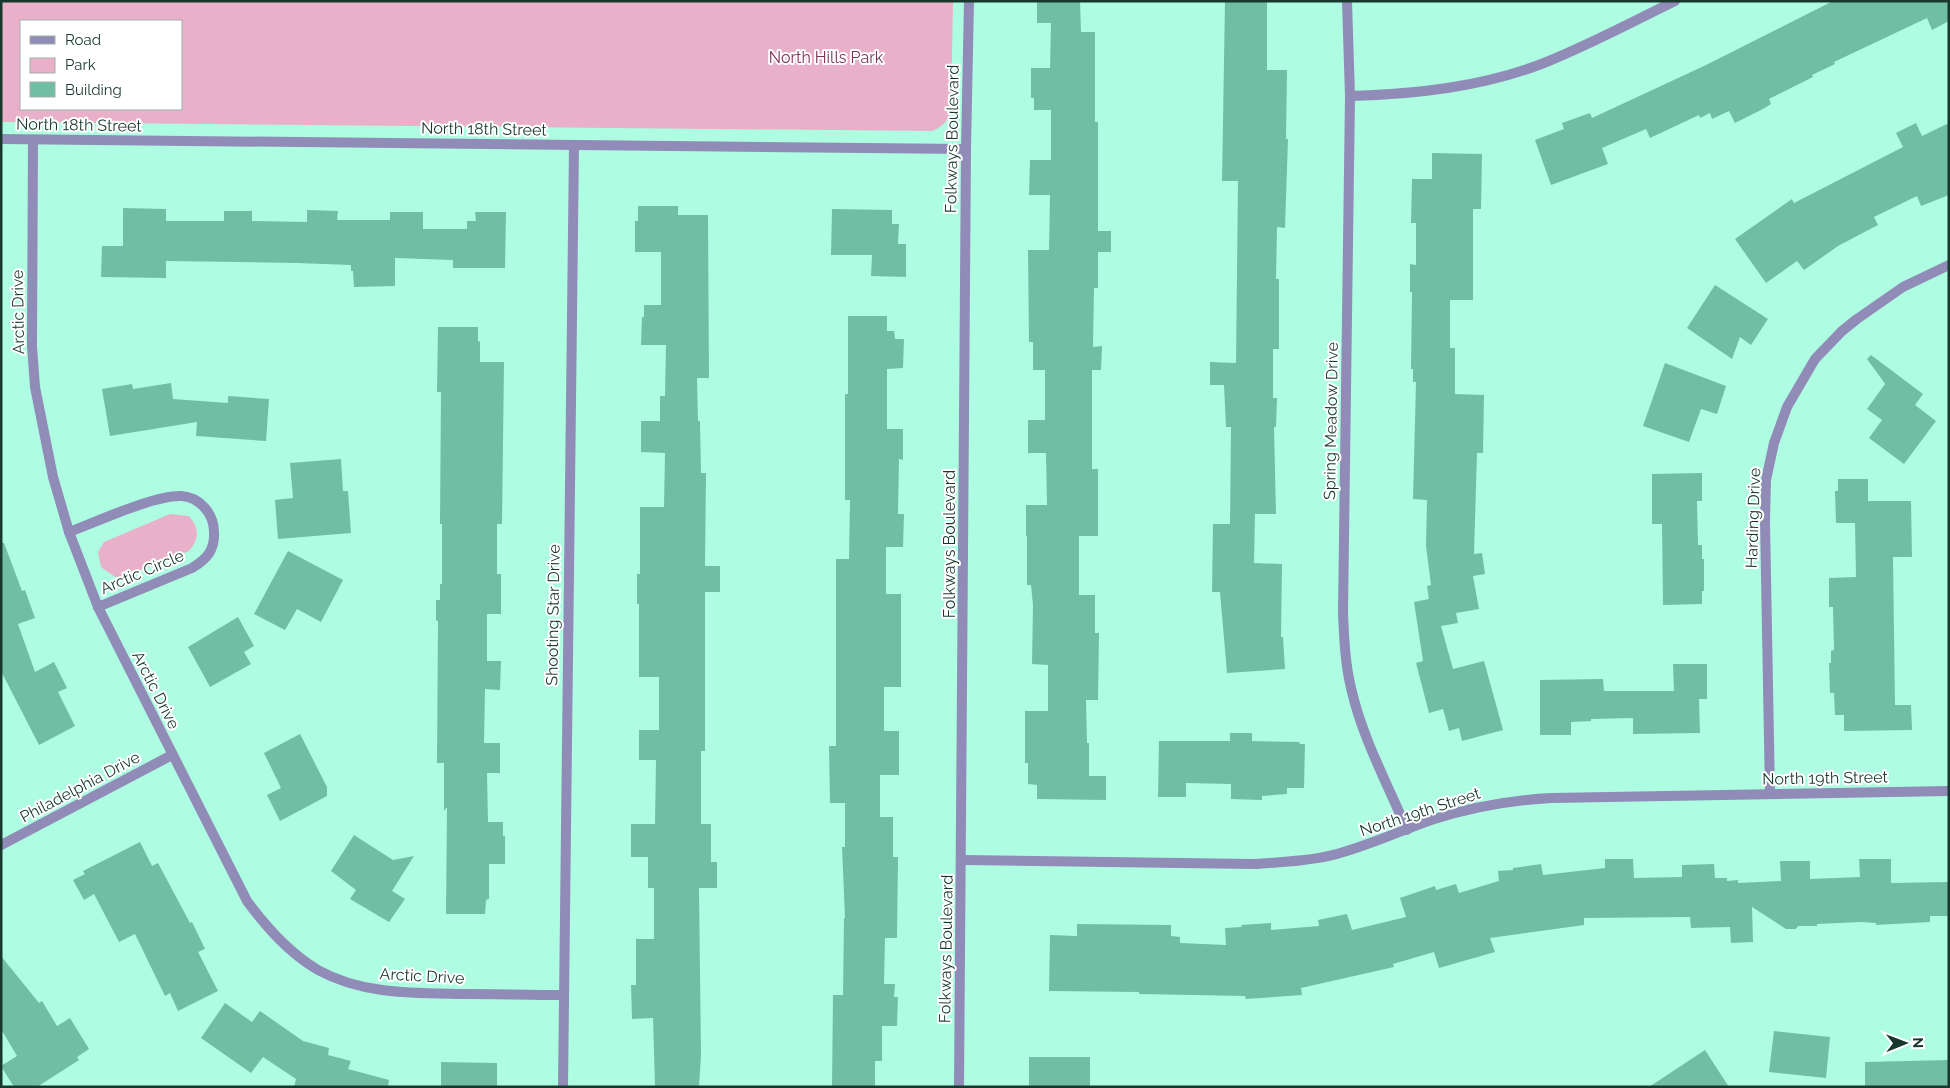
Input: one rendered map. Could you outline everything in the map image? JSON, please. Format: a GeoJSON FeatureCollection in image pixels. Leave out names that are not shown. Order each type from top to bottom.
{"type":"FeatureCollection","features":[{"type":"Feature","properties":{"kind":"street","name":"Folkways Boulevard"},"geometry":{"type":"LineString","coordinates":[[959,1087],[966,149],[969,1]]}},
{"type":"Feature","properties":{"kind":"street","name":"Spring Meadow Drive"},"geometry":{"type":"LineString","coordinates":[[1348,1],[1350,96],[1343,612],[1345,650],[1350,686],[1359,716],[1406,830]]}},
{"type":"Feature","properties":{"kind":"street"},"geometry":{"type":"LineString","coordinates":[[1350,96],[1458,87],[1509,74],[1553,59],[1676,1]]}},
{"type":"Feature","properties":{"kind":"street","name":"North 18th Street"},"geometry":{"type":"LineString","coordinates":[[1,139],[966,149]]}},
{"type":"Feature","properties":{"kind":"street","name":"Arctic Drive"},"geometry":{"type":"LineString","coordinates":[[33,140],[32,346],[35,387],[53,478],[69,532],[98,607],[247,901],[267,927],[290,949],[319,970],[352,983],[369,988],[406,993],[564,995]]}},
{"type":"Feature","properties":{"kind":"street","name":"Shooting Star Drive"},"geometry":{"type":"LineString","coordinates":[[563,1087],[574,144]]}},
{"type":"Feature","properties":{"kind":"street","name":"Harding Drive"},"geometry":{"type":"LineString","coordinates":[[1770,794],[1765,521],[1766,480],[1774,443],[1787,407],[1805,374],[1828,345],[1857,319],[1903,288],[1949,265]]}},
{"type":"Feature","properties":{"kind":"street","name":"Arctic Circle"},"geometry":{"type":"LineString","coordinates":[[69,532],[162,498],[181,496],[191,498],[203,506],[213,522],[212,548],[208,556],[201,563],[98,607]]}},
{"type":"Feature","properties":{"kind":"street","name":"Philadelphia Drive"},"geometry":{"type":"LineString","coordinates":[[1,845],[172,755]]}},
{"type":"Feature","properties":{"kind":"street","name":"North 19th Street"},"geometry":{"type":"LineString","coordinates":[[962,860],[1274,863],[1337,854],[1463,811],[1528,799],[1949,791]]}},
{"type":"Feature","properties":{"kind":"green space","name":"North Hills Park"},"geometry":{"type":"Polygon","coordinates":[[[1,1],[953,1],[951,112],[944,124],[932,131],[1,122],[1,1]]]}},
{"type":"Feature","properties":{"kind":"green space"},"geometry":{"type":"Polygon","coordinates":[[[170,514],[189,516],[195,525],[197,533],[195,542],[189,551],[125,576],[115,577],[101,567],[98,552],[104,542],[170,514]]]}},
{"type":"Feature","properties":{"kind":"building"},"geometry":{"type":"Polygon","coordinates":[[[1037,1],[1080,1],[1081,32],[1095,32],[1095,122],[1098,122],[1098,231],[1111,231],[1111,252],[1098,252],[1098,288],[1094,288],[1093,347],[1102,346],[1101,370],[1092,370],[1092,469],[1098,469],[1098,536],[1079,536],[1079,595],[1095,595],[1095,633],[1099,633],[1098,700],[1086,700],[1087,743],[1089,743],[1089,776],[1106,776],[1106,800],[1037,799],[1037,785],[1028,784],[1028,763],[1025,763],[1025,711],[1048,711],[1048,665],[1032,664],[1033,605],[1031,585],[1027,585],[1026,536],[1026,505],[1047,505],[1046,453],[1028,453],[1028,420],[1045,420],[1045,370],[1033,370],[1033,342],[1029,342],[1028,250],[1049,250],[1050,195],[1029,195],[1030,160],[1051,160],[1051,110],[1034,110],[1034,98],[1031,98],[1031,68],[1050,68],[1051,23],[1037,23],[1037,1]]]}},
{"type":"Feature","properties":{"kind":"building"},"geometry":{"type":"Polygon","coordinates":[[[1225,1],[1267,1],[1267,70],[1287,70],[1286,139],[1288,139],[1285,228],[1277,227],[1276,279],[1279,279],[1279,349],[1273,349],[1273,398],[1277,398],[1276,427],[1274,427],[1276,514],[1255,514],[1254,563],[1282,564],[1281,637],[1283,637],[1285,669],[1227,673],[1220,592],[1212,592],[1213,524],[1230,524],[1231,427],[1226,427],[1224,385],[1210,385],[1210,362],[1236,363],[1238,181],[1222,181],[1225,1]]]}},
{"type":"Feature","properties":{"kind":"building"},"geometry":{"type":"Polygon","coordinates":[[[1833,1],[1949,1],[1949,21],[1932,30],[1927,18],[1834,62],[1835,64],[1812,75],[1813,77],[1769,99],[1771,104],[1763,109],[1735,123],[1729,111],[1712,119],[1710,113],[1700,118],[1699,115],[1650,138],[1646,129],[1602,148],[1608,164],[1551,185],[1535,140],[1564,129],[1562,123],[1590,113],[1592,118],[1706,65],[1833,1]]]}},
{"type":"Feature","properties":{"kind":"building"},"geometry":{"type":"Polygon","coordinates":[[[1916,123],[1922,136],[1949,123],[1949,195],[1921,206],[1917,196],[1874,217],[1878,225],[1838,246],[1804,270],[1797,261],[1766,283],[1735,239],[1792,199],[1794,203],[1903,147],[1896,133],[1916,123]]]}},
{"type":"Feature","properties":{"kind":"building"},"geometry":{"type":"Polygon","coordinates":[[[1432,153],[1482,154],[1481,209],[1473,209],[1473,300],[1450,300],[1450,348],[1455,348],[1455,394],[1484,395],[1483,453],[1477,453],[1474,554],[1482,553],[1485,574],[1473,576],[1479,609],[1456,613],[1458,623],[1441,626],[1453,669],[1484,661],[1503,730],[1462,741],[1459,728],[1449,731],[1443,709],[1429,713],[1416,663],[1423,661],[1414,602],[1429,599],[1427,586],[1431,585],[1426,546],[1427,500],[1413,499],[1416,382],[1413,382],[1413,369],[1411,369],[1412,292],[1410,292],[1410,264],[1416,265],[1416,223],[1411,223],[1412,179],[1432,179],[1432,153]]]}},
{"type":"Feature","properties":{"kind":"building"},"geometry":{"type":"Polygon","coordinates":[[[638,206],[678,206],[678,215],[708,215],[709,378],[697,378],[698,421],[700,421],[701,473],[706,473],[705,566],[720,566],[720,592],[705,592],[705,751],[701,751],[701,824],[711,824],[711,862],[717,862],[717,888],[699,888],[701,1055],[699,1087],[655,1087],[653,1018],[632,1019],[631,985],[636,985],[636,939],[654,939],[654,888],[648,888],[648,857],[631,857],[631,824],[655,824],[656,760],[639,760],[639,730],[659,730],[659,677],[639,677],[637,574],[640,574],[640,507],[664,507],[665,453],[641,452],[641,421],[660,421],[660,396],[665,396],[666,345],[641,345],[644,305],[661,305],[661,252],[635,252],[635,221],[638,221],[638,206]]]}},
{"type":"Feature","properties":{"kind":"building"},"geometry":{"type":"Polygon","coordinates":[[[123,208],[166,209],[166,221],[224,221],[224,211],[252,211],[252,221],[307,222],[307,210],[338,211],[337,220],[390,220],[390,212],[423,212],[423,229],[467,229],[467,221],[476,221],[475,212],[506,212],[505,268],[453,268],[453,260],[395,258],[395,286],[354,287],[351,265],[166,261],[166,278],[101,277],[102,246],[123,246],[123,208]]]}},
{"type":"Feature","properties":{"kind":"building"},"geometry":{"type":"Polygon","coordinates":[[[832,209],[892,210],[892,224],[899,224],[898,244],[906,244],[906,277],[871,276],[872,255],[831,255],[832,209]]]}},
{"type":"Feature","properties":{"kind":"building"},"geometry":{"type":"Polygon","coordinates":[[[1715,285],[1768,319],[1751,345],[1740,337],[1732,359],[1687,328],[1715,285]]]}},
{"type":"Feature","properties":{"kind":"building"},"geometry":{"type":"Polygon","coordinates":[[[848,316],[887,316],[887,331],[894,331],[895,339],[904,339],[903,368],[887,369],[887,429],[903,429],[903,460],[899,459],[898,514],[904,514],[903,547],[886,547],[886,594],[901,594],[901,687],[884,687],[884,731],[899,731],[899,775],[880,775],[880,817],[893,817],[893,857],[898,857],[897,938],[885,938],[884,984],[895,984],[894,997],[898,997],[897,1026],[882,1026],[882,1061],[875,1061],[875,1087],[832,1087],[833,995],[843,995],[845,918],[842,847],[845,847],[845,803],[830,803],[829,746],[836,746],[836,559],[849,559],[850,500],[845,500],[845,394],[848,394],[848,316]]]}},
{"type":"Feature","properties":{"kind":"building"},"geometry":{"type":"Polygon","coordinates":[[[438,327],[478,327],[480,362],[504,362],[502,524],[497,524],[497,574],[501,574],[501,614],[487,614],[487,661],[501,661],[500,690],[485,689],[484,743],[500,743],[500,773],[487,773],[488,822],[503,822],[505,864],[489,864],[489,899],[486,900],[485,914],[446,914],[447,807],[444,811],[444,763],[437,763],[438,621],[436,620],[436,600],[440,600],[440,584],[442,584],[442,524],[440,524],[441,392],[437,392],[438,327]]]}},
{"type":"Feature","properties":{"kind":"building"},"geometry":{"type":"Polygon","coordinates":[[[1871,355],[1923,394],[1915,405],[1936,421],[1904,464],[1869,438],[1882,420],[1867,409],[1886,385],[1867,359],[1871,355]]]}},
{"type":"Feature","properties":{"kind":"building"},"geometry":{"type":"Polygon","coordinates":[[[1665,363],[1726,386],[1717,414],[1701,409],[1689,442],[1643,426],[1665,363]]]}},
{"type":"Feature","properties":{"kind":"building"},"geometry":{"type":"Polygon","coordinates":[[[171,383],[173,399],[228,403],[228,396],[269,399],[266,441],[196,436],[197,422],[110,436],[102,389],[132,384],[133,389],[171,383]]]}},
{"type":"Feature","properties":{"kind":"building"},"geometry":{"type":"Polygon","coordinates":[[[341,459],[343,491],[348,491],[351,533],[278,539],[275,500],[293,498],[290,463],[341,459]]]}},
{"type":"Feature","properties":{"kind":"building"},"geometry":{"type":"Polygon","coordinates":[[[1702,473],[1702,501],[1697,501],[1698,545],[1702,545],[1702,559],[1704,559],[1702,604],[1663,605],[1662,524],[1652,524],[1652,474],[1702,473]]]}},
{"type":"Feature","properties":{"kind":"building"},"geometry":{"type":"Polygon","coordinates":[[[1838,479],[1868,479],[1868,501],[1911,501],[1912,557],[1893,557],[1895,705],[1911,705],[1912,730],[1844,731],[1844,715],[1835,715],[1834,693],[1830,693],[1829,663],[1831,663],[1831,651],[1834,650],[1833,607],[1829,607],[1829,578],[1856,577],[1855,523],[1836,523],[1835,491],[1838,491],[1838,479]]]}},
{"type":"Feature","properties":{"kind":"building"},"geometry":{"type":"Polygon","coordinates":[[[1,543],[4,543],[22,591],[25,590],[35,618],[18,624],[35,672],[54,662],[67,688],[58,692],[75,726],[39,745],[1,671],[1,543]]]}},
{"type":"Feature","properties":{"kind":"building"},"geometry":{"type":"Polygon","coordinates":[[[288,551],[343,580],[321,622],[297,609],[285,630],[254,614],[288,551]]]}},
{"type":"Feature","properties":{"kind":"building"},"geometry":{"type":"Polygon","coordinates":[[[238,617],[254,646],[244,652],[251,664],[210,687],[188,647],[238,617]]]}},
{"type":"Feature","properties":{"kind":"building"},"geometry":{"type":"Polygon","coordinates":[[[1673,664],[1707,664],[1707,699],[1699,699],[1700,733],[1633,734],[1633,718],[1591,719],[1591,721],[1571,722],[1571,735],[1540,735],[1540,680],[1603,679],[1604,691],[1674,691],[1673,664]]]}},
{"type":"Feature","properties":{"kind":"building"},"geometry":{"type":"Polygon","coordinates":[[[1230,733],[1252,733],[1252,741],[1299,742],[1300,744],[1305,744],[1304,788],[1287,788],[1287,794],[1262,796],[1262,800],[1231,799],[1231,784],[1186,783],[1186,797],[1158,797],[1159,741],[1230,741],[1230,733]]]}},
{"type":"Feature","properties":{"kind":"building"},"geometry":{"type":"Polygon","coordinates":[[[300,734],[327,787],[327,796],[280,821],[267,795],[281,788],[264,753],[300,734]]]}},
{"type":"Feature","properties":{"kind":"building"},"geometry":{"type":"Polygon","coordinates":[[[354,835],[393,860],[414,856],[392,891],[405,899],[389,922],[350,899],[356,890],[331,871],[354,835]]]}},
{"type":"Feature","properties":{"kind":"building"},"geometry":{"type":"Polygon","coordinates":[[[140,842],[152,866],[158,863],[190,923],[192,922],[205,949],[198,952],[218,991],[178,1011],[170,993],[165,996],[135,934],[119,942],[94,894],[84,900],[73,880],[85,874],[83,871],[140,842]]]}},
{"type":"Feature","properties":{"kind":"building"},"geometry":{"type":"Polygon","coordinates":[[[1605,859],[1633,859],[1634,878],[1682,877],[1682,865],[1714,864],[1715,878],[1727,878],[1727,881],[1738,880],[1738,883],[1781,881],[1780,861],[1810,861],[1810,879],[1860,877],[1859,859],[1891,859],[1891,883],[1949,882],[1949,916],[1930,916],[1930,922],[1876,925],[1876,923],[1861,922],[1817,924],[1817,926],[1798,926],[1796,929],[1786,929],[1752,907],[1753,942],[1731,943],[1730,927],[1691,928],[1690,917],[1584,918],[1584,925],[1490,938],[1495,952],[1439,968],[1434,952],[1393,964],[1394,967],[1301,988],[1302,995],[1246,999],[1245,996],[1049,991],[1050,935],[1077,936],[1077,924],[1171,925],[1171,936],[1180,937],[1180,943],[1226,945],[1225,928],[1242,927],[1241,925],[1271,923],[1271,930],[1319,926],[1318,920],[1347,914],[1352,930],[1406,917],[1400,898],[1435,886],[1436,890],[1456,884],[1459,893],[1499,881],[1498,871],[1541,864],[1543,875],[1605,868],[1605,859]]]}},
{"type":"Feature","properties":{"kind":"building"},"geometry":{"type":"Polygon","coordinates":[[[1,956],[39,1003],[42,1001],[57,1026],[70,1018],[89,1049],[77,1057],[79,1060],[37,1087],[14,1087],[1,1066],[17,1056],[1,1029],[1,956]]]}},
{"type":"Feature","properties":{"kind":"building"},"geometry":{"type":"Polygon","coordinates":[[[225,1003],[252,1022],[260,1011],[303,1041],[329,1048],[328,1055],[351,1061],[348,1069],[389,1080],[388,1087],[294,1087],[296,1079],[263,1057],[251,1073],[201,1038],[225,1003]]]}},
{"type":"Feature","properties":{"kind":"building"},"geometry":{"type":"Polygon","coordinates":[[[1774,1031],[1830,1037],[1826,1078],[1769,1072],[1774,1031]]]}},
{"type":"Feature","properties":{"kind":"building"},"geometry":{"type":"Polygon","coordinates":[[[1705,1050],[1729,1087],[1649,1087],[1705,1050]]]}},
{"type":"Feature","properties":{"kind":"building"},"geometry":{"type":"Polygon","coordinates":[[[1029,1057],[1090,1057],[1090,1087],[1029,1086],[1029,1057]]]}},
{"type":"Feature","properties":{"kind":"building"},"geometry":{"type":"Polygon","coordinates":[[[1949,1060],[1949,1087],[1865,1087],[1865,1062],[1949,1060]]]}},
{"type":"Feature","properties":{"kind":"building"},"geometry":{"type":"Polygon","coordinates":[[[441,1062],[497,1063],[497,1087],[441,1087],[441,1062]]]}}]}
